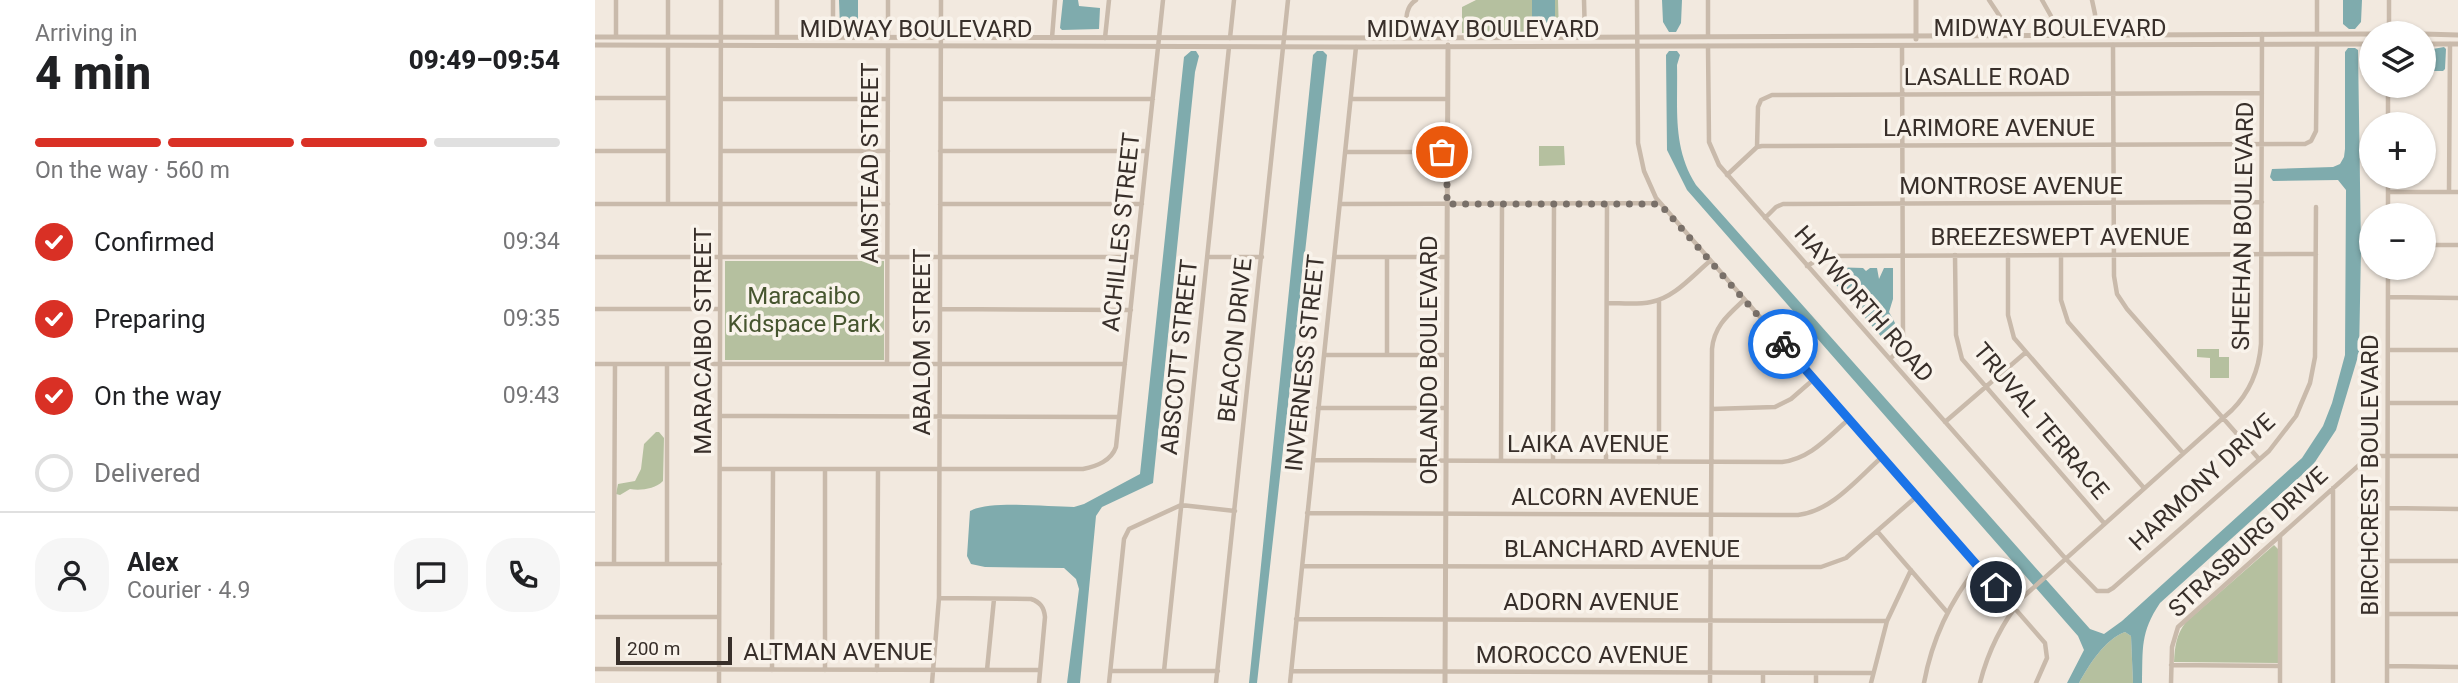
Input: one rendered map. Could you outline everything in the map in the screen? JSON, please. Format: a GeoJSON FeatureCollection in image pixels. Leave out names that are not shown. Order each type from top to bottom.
{"type":"FeatureCollection","features":[{"type":"Feature","properties":{"kind":"street"},"geometry":{"type":"LineString","coordinates":[[616,0],[616,36]]}},
{"type":"Feature","properties":{"kind":"street"},"geometry":{"type":"LineString","coordinates":[[668,0],[668,37]]}},
{"type":"Feature","properties":{"kind":"street","name":"MARACAIBO STREET"},"geometry":{"type":"LineString","coordinates":[[719,683],[721,0]]}},
{"type":"Feature","properties":{"kind":"street"},"geometry":{"type":"LineString","coordinates":[[778,0],[778,37]]}},
{"type":"Feature","properties":{"kind":"street"},"geometry":{"type":"LineString","coordinates":[[833,0],[833,37]]}},
{"type":"Feature","properties":{"kind":"street","name":"AMSTEAD STREET"},"geometry":{"type":"LineString","coordinates":[[888,0],[888,37]]}},
{"type":"Feature","properties":{"kind":"street","name":"ABALOM STREET"},"geometry":{"type":"LineString","coordinates":[[932,683],[939,598],[941,0]]}},
{"type":"Feature","properties":{"kind":"street"},"geometry":{"type":"LineString","coordinates":[[1052,38],[1055,0]]}},
{"type":"Feature","properties":{"kind":"street"},"geometry":{"type":"LineString","coordinates":[[1105,38],[1109,0]]}},
{"type":"Feature","properties":{"kind":"street","name":"ACHILLES STREET"},"geometry":{"type":"LineString","coordinates":[[939,469],[1083,469],[1103,462],[1114,454],[1163,0]]}},
{"type":"Feature","properties":{"kind":"street"},"geometry":{"type":"LineString","coordinates":[[1230,38],[1234,0]]}},
{"type":"Feature","properties":{"kind":"street","name":"BEACON DRIVE"},"geometry":{"type":"LineString","coordinates":[[1216,683],[1289,0]]}},
{"type":"Feature","properties":{"kind":"street"},"geometry":{"type":"LineString","coordinates":[[1406,38],[1406,11],[1416,0]]}},
{"type":"Feature","properties":{"kind":"street"},"geometry":{"type":"LineString","coordinates":[[1584,0],[1584,37]]}},
{"type":"Feature","properties":{"kind":"street"},"geometry":{"type":"LineString","coordinates":[[1637,0],[1639,151],[1647,179],[1660,204],[2045,643],[2047,658],[2036,683]]}},
{"type":"Feature","properties":{"kind":"street"},"geometry":{"type":"LineString","coordinates":[[1708,0],[1708,36]]}},
{"type":"Feature","properties":{"kind":"street"},"geometry":{"type":"LineString","coordinates":[[1916,0],[1916,46]]}},
{"type":"Feature","properties":{"kind":"street"},"geometry":{"type":"LineString","coordinates":[[1989,0],[2001,18],[2003,36]]}},
{"type":"Feature","properties":{"kind":"street"},"geometry":{"type":"LineString","coordinates":[[2042,0],[2051,16],[2052,35]]}},
{"type":"Feature","properties":{"kind":"street"},"geometry":{"type":"LineString","coordinates":[[2092,0],[2096,35]]}},
{"type":"Feature","properties":{"kind":"street"},"geometry":{"type":"LineString","coordinates":[[2317,0],[2317,34]]}},
{"type":"Feature","properties":{"kind":"street"},"geometry":{"type":"LineString","coordinates":[[2389,0],[2389,21]]}},
{"type":"Feature","properties":{"kind":"street","name":"SHEEHAN BOULEVARD"},"geometry":{"type":"LineString","coordinates":[[1980,683],[1992,646],[2014,608],[2033,586],[2223,418],[2246,394],[2259,364],[2262,344],[2262,34]]}},
{"type":"Feature","properties":{"kind":"street","name":"MIDWAY BOULEVARD"},"geometry":{"type":"LineString","coordinates":[[595,37],[1448,38],[2359,34]]}},
{"type":"Feature","properties":{"kind":"street"},"geometry":{"type":"LineString","coordinates":[[2436,34],[2458,35]]}},
{"type":"Feature","properties":{"kind":"street","name":"ORLANDO BOULEVARD"},"geometry":{"type":"LineString","coordinates":[[1445,683],[1448,38]]}},
{"type":"Feature","properties":{"kind":"street","name":"LARIMORE AVENUE"},"geometry":{"type":"LineString","coordinates":[[1757,147],[2305,144],[2315,137],[2317,44]]}},
{"type":"Feature","properties":{"kind":"street","name":"MIDWAY BOULEVARD"},"geometry":{"type":"LineString","coordinates":[[595,46],[2359,44]]}},
{"type":"Feature","properties":{"kind":"street"},"geometry":{"type":"LineString","coordinates":[[2436,44],[2458,44]]}},
{"type":"Feature","properties":{"kind":"street"},"geometry":{"type":"LineString","coordinates":[[2449,192],[2450,44]]}},
{"type":"Feature","properties":{"kind":"street"},"geometry":{"type":"LineString","coordinates":[[2113,45],[2114,284],[2120,299],[2259,459]]}},
{"type":"Feature","properties":{"kind":"street"},"geometry":{"type":"LineString","coordinates":[[668,204],[669,46]]}},
{"type":"Feature","properties":{"kind":"street","name":"HAYWORTH ROAD"},"geometry":{"type":"LineString","coordinates":[[1708,46],[1709,142],[1712,155],[2064,558]]}},
{"type":"Feature","properties":{"kind":"street"},"geometry":{"type":"LineString","coordinates":[[1890,359],[1903,341],[1902,46]]}},
{"type":"Feature","properties":{"kind":"street","name":"AMSTEAD STREET"},"geometry":{"type":"LineString","coordinates":[[887,364],[888,47]]}},
{"type":"Feature","properties":{"kind":"street","name":"ABSCOTT STREET"},"geometry":{"type":"LineString","coordinates":[[1164,671],[1229,47]]}},
{"type":"Feature","properties":{"kind":"street","name":"INVERNESS STREET"},"geometry":{"type":"LineString","coordinates":[[1290,683],[1356,47]]}},
{"type":"Feature","properties":{"kind":"street","name":"LASALLE ROAD"},"geometry":{"type":"LineString","coordinates":[[1757,147],[1758,107],[1761,100],[1767,96],[2262,93]]}},
{"type":"Feature","properties":{"kind":"street"},"geometry":{"type":"LineString","coordinates":[[595,99],[668,99]]}},
{"type":"Feature","properties":{"kind":"street"},"geometry":{"type":"LineString","coordinates":[[721,99],[888,99]]}},
{"type":"Feature","properties":{"kind":"street"},"geometry":{"type":"LineString","coordinates":[[941,99],[1153,99]]}},
{"type":"Feature","properties":{"kind":"street"},"geometry":{"type":"LineString","coordinates":[[1350,99],[1447,99]]}},
{"type":"Feature","properties":{"kind":"street"},"geometry":{"type":"LineString","coordinates":[[1727,175],[1757,147]]}},
{"type":"Feature","properties":{"kind":"street"},"geometry":{"type":"LineString","coordinates":[[595,151],[668,151]]}},
{"type":"Feature","properties":{"kind":"street"},"geometry":{"type":"LineString","coordinates":[[721,151],[888,151]]}},
{"type":"Feature","properties":{"kind":"street"},"geometry":{"type":"LineString","coordinates":[[940,151],[1147,151]]}},
{"type":"Feature","properties":{"kind":"street"},"geometry":{"type":"LineString","coordinates":[[1345,152],[1447,152]]}},
{"type":"Feature","properties":{"kind":"street"},"geometry":{"type":"LineString","coordinates":[[2388,203],[2388,192],[2458,192]]}},
{"type":"Feature","properties":{"kind":"street","name":"MONTROSE AVENUE"},"geometry":{"type":"LineString","coordinates":[[1765,218],[1783,204],[2262,202]]}},
{"type":"Feature","properties":{"kind":"street"},"geometry":{"type":"LineString","coordinates":[[595,204],[888,204]]}},
{"type":"Feature","properties":{"kind":"street"},"geometry":{"type":"LineString","coordinates":[[940,204],[1142,204]]}},
{"type":"Feature","properties":{"kind":"street"},"geometry":{"type":"LineString","coordinates":[[1339,204],[1660,204]]}},
{"type":"Feature","properties":{"kind":"street"},"geometry":{"type":"LineString","coordinates":[[1501,461],[1502,204]]}},
{"type":"Feature","properties":{"kind":"street"},"geometry":{"type":"LineString","coordinates":[[1553,461],[1554,204]]}},
{"type":"Feature","properties":{"kind":"street"},"geometry":{"type":"LineString","coordinates":[[1606,461],[1607,204]]}},
{"type":"Feature","properties":{"kind":"street","name":"HARMONY DRIVE"},"geometry":{"type":"LineString","coordinates":[[2064,558],[2092,588],[2108,591],[2259,459],[2291,425],[2310,383],[2316,349],[2316,207]]}},
{"type":"Feature","properties":{"kind":"street"},"geometry":{"type":"LineString","coordinates":[[2436,245],[2458,245]]}},
{"type":"Feature","properties":{"kind":"street","name":"BREEZESWEPT AVENUE"},"geometry":{"type":"LineString","coordinates":[[1807,266],[1824,256],[2316,254]]}},
{"type":"Feature","properties":{"kind":"street","name":"TRUVAL TERRACE"},"geometry":{"type":"LineString","coordinates":[[1955,255],[1957,345],[1965,364],[2104,523]]}},
{"type":"Feature","properties":{"kind":"street"},"geometry":{"type":"LineString","coordinates":[[2008,255],[2009,323],[2014,338],[2144,488]]}},
{"type":"Feature","properties":{"kind":"street"},"geometry":{"type":"LineString","coordinates":[[2061,255],[2061,300],[2069,322],[2183,453]]}},
{"type":"Feature","properties":{"kind":"street"},"geometry":{"type":"LineString","coordinates":[[595,257],[1136,257]]}},
{"type":"Feature","properties":{"kind":"street"},"geometry":{"type":"LineString","coordinates":[[1207,257],[1262,257]]}},
{"type":"Feature","properties":{"kind":"street"},"geometry":{"type":"LineString","coordinates":[[1334,257],[1447,257]]}},
{"type":"Feature","properties":{"kind":"street"},"geometry":{"type":"LineString","coordinates":[[1387,257],[1387,355]]}},
{"type":"Feature","properties":{"kind":"street"},"geometry":{"type":"LineString","coordinates":[[1607,303],[1645,303],[1659,300],[1674,292],[1710,261]]}},
{"type":"Feature","properties":{"kind":"street","name":"BIRCHCREST BOULEVARD"},"geometry":{"type":"LineString","coordinates":[[2387,683],[2388,280]]}},
{"type":"Feature","properties":{"kind":"street"},"geometry":{"type":"LineString","coordinates":[[2388,297],[2458,298]]}},
{"type":"Feature","properties":{"kind":"street"},"geometry":{"type":"LineString","coordinates":[[1659,300],[1659,462]]}},
{"type":"Feature","properties":{"kind":"street"},"geometry":{"type":"LineString","coordinates":[[1710,683],[1714,337],[1720,323],[1744,300]]}},
{"type":"Feature","properties":{"kind":"street"},"geometry":{"type":"LineString","coordinates":[[595,309],[720,309]]}},
{"type":"Feature","properties":{"kind":"street"},"geometry":{"type":"LineString","coordinates":[[940,309],[1131,310]]}},
{"type":"Feature","properties":{"kind":"street"},"geometry":{"type":"LineString","coordinates":[[1769,349],[1779,340]]}},
{"type":"Feature","properties":{"kind":"street"},"geometry":{"type":"LineString","coordinates":[[2388,350],[2458,351]]}},
{"type":"Feature","properties":{"kind":"street"},"geometry":{"type":"LineString","coordinates":[[1945,422],[2025,353]]}},
{"type":"Feature","properties":{"kind":"street"},"geometry":{"type":"LineString","coordinates":[[1324,355],[1446,355]]}},
{"type":"Feature","properties":{"kind":"street"},"geometry":{"type":"LineString","coordinates":[[595,363],[1125,364]]}},
{"type":"Feature","properties":{"kind":"street"},"geometry":{"type":"LineString","coordinates":[[614,564],[615,363]]}},
{"type":"Feature","properties":{"kind":"street"},"geometry":{"type":"LineString","coordinates":[[667,364],[667,564]]}},
{"type":"Feature","properties":{"kind":"street"},"geometry":{"type":"LineString","coordinates":[[1712,409],[1775,407],[1791,399],[1814,379]]}},
{"type":"Feature","properties":{"kind":"street"},"geometry":{"type":"LineString","coordinates":[[2388,403],[2458,403]]}},
{"type":"Feature","properties":{"kind":"street"},"geometry":{"type":"LineString","coordinates":[[1318,408],[1446,408]]}},
{"type":"Feature","properties":{"kind":"street"},"geometry":{"type":"LineString","coordinates":[[720,416],[1119,417]]}},
{"type":"Feature","properties":{"kind":"street","name":"LAIKA AVENUE"},"geometry":{"type":"LineString","coordinates":[[1313,460],[1781,462],[1796,460],[1812,451],[1849,419]]}},
{"type":"Feature","properties":{"kind":"street","name":"STRASBURG DRIVE"},"geometry":{"type":"LineString","coordinates":[[2171,683],[2172,640],[2178,627],[2367,458],[2458,456]]}},
{"type":"Feature","properties":{"kind":"street","name":"ALCORN AVENUE"},"geometry":{"type":"LineString","coordinates":[[1307,513],[1798,515],[1813,512],[1829,503],[1882,457]]}},
{"type":"Feature","properties":{"kind":"street"},"geometry":{"type":"LineString","coordinates":[[720,469],[939,469]]}},
{"type":"Feature","properties":{"kind":"street"},"geometry":{"type":"LineString","coordinates":[[772,670],[773,469]]}},
{"type":"Feature","properties":{"kind":"street"},"geometry":{"type":"LineString","coordinates":[[825,469],[825,670]]}},
{"type":"Feature","properties":{"kind":"street"},"geometry":{"type":"LineString","coordinates":[[877,670],[878,469]]}},
{"type":"Feature","properties":{"kind":"street"},"geometry":{"type":"LineString","coordinates":[[2333,487],[2333,683]]}},
{"type":"Feature","properties":{"kind":"street","name":"BLANCHARD AVENUE"},"geometry":{"type":"LineString","coordinates":[[1302,566],[1827,567],[1846,558],[1917,497]]}},
{"type":"Feature","properties":{"kind":"street"},"geometry":{"type":"LineString","coordinates":[[1109,683],[1126,534],[1134,525],[1181,505],[1235,511]]}},
{"type":"Feature","properties":{"kind":"street"},"geometry":{"type":"LineString","coordinates":[[2388,508],[2458,509]]}},
{"type":"Feature","properties":{"kind":"street"},"geometry":{"type":"LineString","coordinates":[[1877,531],[1947,612]]}},
{"type":"Feature","properties":{"kind":"street"},"geometry":{"type":"LineString","coordinates":[[2280,536],[2280,683]]}},
{"type":"Feature","properties":{"kind":"street"},"geometry":{"type":"LineString","coordinates":[[2388,561],[2458,561]]}},
{"type":"Feature","properties":{"kind":"street"},"geometry":{"type":"LineString","coordinates":[[595,564],[720,564]]}},
{"type":"Feature","properties":{"kind":"street"},"geometry":{"type":"LineString","coordinates":[[1924,683],[1931,652],[1947,612],[1977,566]]}},
{"type":"Feature","properties":{"kind":"street"},"geometry":{"type":"LineString","coordinates":[[1871,683],[1887,621],[1911,570]]}},
{"type":"Feature","properties":{"kind":"street"},"geometry":{"type":"LineString","coordinates":[[939,598],[1031,599],[1041,605],[1045,617],[1039,683]]}},
{"type":"Feature","properties":{"kind":"street"},"geometry":{"type":"LineString","coordinates":[[987,670],[995,598]]}},
{"type":"Feature","properties":{"kind":"street"},"geometry":{"type":"LineString","coordinates":[[2387,614],[2458,614]]}},
{"type":"Feature","properties":{"kind":"street"},"geometry":{"type":"LineString","coordinates":[[595,617],[719,617]]}},
{"type":"Feature","properties":{"kind":"street","name":"ADORN AVENUE"},"geometry":{"type":"LineString","coordinates":[[1296,618],[1887,621]]}},
{"type":"Feature","properties":{"kind":"street"},"geometry":{"type":"LineString","coordinates":[[2171,665],[2280,666]]}},
{"type":"Feature","properties":{"kind":"street"},"geometry":{"type":"LineString","coordinates":[[2387,666],[2458,667]]}},
{"type":"Feature","properties":{"kind":"street","name":"ALTMAN AVENUE"},"geometry":{"type":"LineString","coordinates":[[595,670],[1040,670]]}},
{"type":"Feature","properties":{"kind":"street"},"geometry":{"type":"LineString","coordinates":[[1111,671],[1218,671]]}},
{"type":"Feature","properties":{"kind":"street","name":"MOROCCO AVENUE"},"geometry":{"type":"LineString","coordinates":[[1291,671],[1873,673]]}},
{"type":"Feature","properties":{"kind":"street"},"geometry":{"type":"LineString","coordinates":[[1763,673],[1763,683]]}},
{"type":"Feature","properties":{"kind":"street"},"geometry":{"type":"LineString","coordinates":[[1816,673],[1816,683]]}},
{"type":"Feature","properties":{"kind":"green space"},"geometry":{"type":"Polygon","coordinates":[[[1476,0],[1558,0],[1559,33],[1462,33],[1462,7],[1476,0]]]}},
{"type":"Feature","properties":{"kind":"green space"},"geometry":{"type":"Polygon","coordinates":[[[1539,146],[1564,146],[1565,165],[1539,166],[1539,146]]]}},
{"type":"Feature","properties":{"kind":"green space","name":"Maracaibo Kidspace Park"},"geometry":{"type":"Polygon","coordinates":[[[725,261],[884,261],[884,360],[725,360],[725,261]]]}},
{"type":"Feature","properties":{"kind":"green space"},"geometry":{"type":"Polygon","coordinates":[[[2197,349],[2219,349],[2219,357],[2229,357],[2229,378],[2210,378],[2210,358],[2197,357],[2197,349]]]}},
{"type":"Feature","properties":{"kind":"green space"},"geometry":{"type":"Polygon","coordinates":[[[656,432],[664,438],[663,481],[652,488],[630,489],[620,495],[616,494],[618,484],[635,481],[641,469],[644,444],[656,432]]]}},
{"type":"Feature","properties":{"kind":"green space"},"geometry":{"type":"Polygon","coordinates":[[[2274,545],[2278,549],[2278,663],[2174,662],[2180,631],[2186,622],[2274,545]]]}},
{"type":"Feature","properties":{"kind":"green space"},"geometry":{"type":"Polygon","coordinates":[[[2125,632],[2131,636],[2133,683],[2079,683],[2104,646],[2125,632]]]}},
{"type":"Feature","properties":{"kind":"water"},"geometry":{"type":"Polygon","coordinates":[[[839,0],[858,0],[858,26],[849,29],[840,27],[839,0]]]}},
{"type":"Feature","properties":{"kind":"water"},"geometry":{"type":"Polygon","coordinates":[[[1063,0],[1078,0],[1079,6],[1100,8],[1099,29],[1062,30],[1063,0]]]}},
{"type":"Feature","properties":{"kind":"water"},"geometry":{"type":"Polygon","coordinates":[[[1532,0],[1555,0],[1553,30],[1532,28],[1532,0]]]}},
{"type":"Feature","properties":{"kind":"water"},"geometry":{"type":"Polygon","coordinates":[[[1662,0],[1682,0],[1681,23],[1676,32],[1669,32],[1663,22],[1662,0]]]}},
{"type":"Feature","properties":{"kind":"water"},"geometry":{"type":"Polygon","coordinates":[[[2343,0],[2362,0],[2359,24],[2355,29],[2349,29],[2343,24],[2343,0]]]}},
{"type":"Feature","properties":{"kind":"water"},"geometry":{"type":"Polygon","coordinates":[[[2444,47],[2446,49],[2443,71],[2436,71],[2436,48],[2444,47]]]}},
{"type":"Feature","properties":{"kind":"water"},"geometry":{"type":"Polygon","coordinates":[[[2348,48],[2358,50],[2359,353],[2336,430],[2313,465],[2160,603],[2146,632],[2142,683],[2133,683],[2131,636],[2125,632],[2104,646],[2079,683],[2067,683],[2084,650],[2078,636],[1687,190],[1667,150],[1666,55],[1669,51],[1677,51],[1680,55],[1677,65],[1678,127],[1683,156],[1696,185],[2090,629],[2104,634],[2122,621],[2302,458],[2323,426],[2345,355],[2346,190],[2338,180],[2273,181],[2270,177],[2272,169],[2333,167],[2340,164],[2345,149],[2345,52],[2348,48]]]}},
{"type":"Feature","properties":{"kind":"water"},"geometry":{"type":"Polygon","coordinates":[[[1191,51],[1196,51],[1199,56],[1195,72],[1153,483],[1102,507],[1096,516],[1080,683],[1067,683],[1079,589],[1076,579],[1064,568],[985,567],[971,564],[967,556],[970,511],[1005,505],[1074,507],[1140,474],[1184,57],[1191,51]]]}},
{"type":"Feature","properties":{"kind":"water"},"geometry":{"type":"Polygon","coordinates":[[[1317,51],[1323,51],[1327,55],[1257,683],[1249,683],[1313,55],[1317,51]]]}},
{"type":"Feature","properties":{"kind":"water"},"geometry":{"type":"Polygon","coordinates":[[[1830,267],[1863,268],[1866,271],[1877,268],[1879,279],[1884,268],[1893,268],[1893,299],[1889,312],[1895,323],[1892,341],[1885,341],[1825,272],[1830,267]]]}},
{"type":"Feature","properties":{"kind":"way so far"},"geometry":{"type":"LineString","coordinates":[[1442,152],[1447,152],[1447,204],[1660,204],[1783,344]]}},
{"type":"Feature","properties":{"kind":"route"},"geometry":{"type":"LineString","coordinates":[[1783,344],[1996,587]]}}]}
